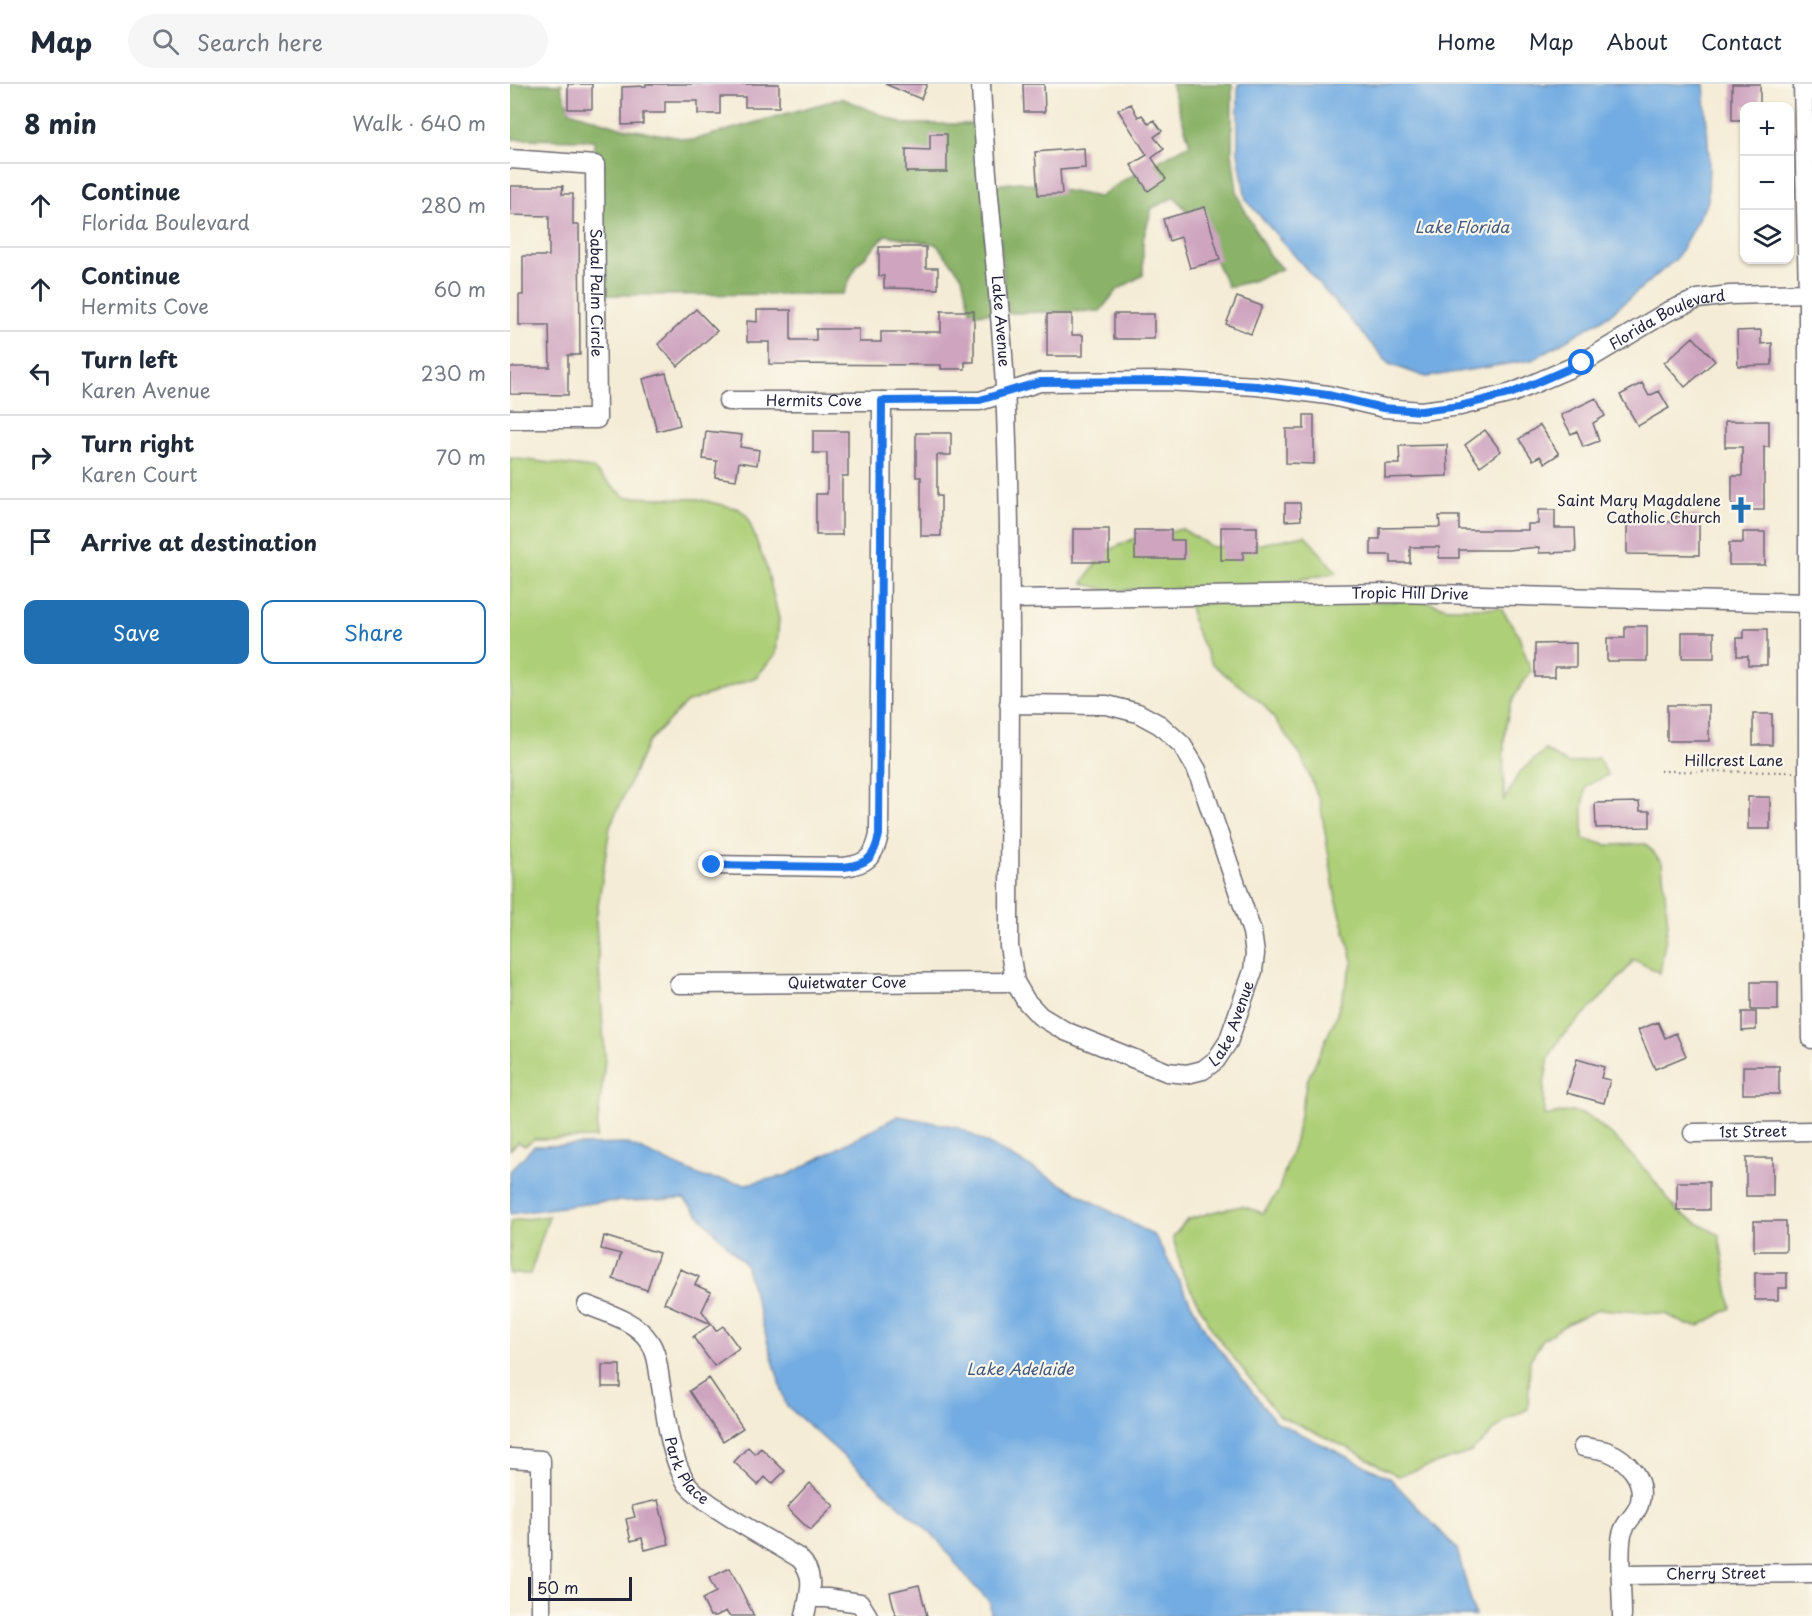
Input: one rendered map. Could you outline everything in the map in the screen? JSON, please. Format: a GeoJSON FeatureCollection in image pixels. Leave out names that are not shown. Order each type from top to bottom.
{"type":"FeatureCollection","features":[{"type":"Feature","properties":{"kind":"street","name":"Lake Avenue"},"geometry":{"type":"LineString","coordinates":[[981,84],[1005,392],[1011,599],[1009,704],[1009,946],[1015,982],[1026,1001],[1040,1016],[1065,1031],[1167,1072],[1187,1074],[1203,1070],[1216,1060],[1228,1042],[1253,971],[1255,954],[1252,932],[1197,770],[1182,745],[1160,725],[1138,713],[1107,705],[1009,704]]}},
{"type":"Feature","properties":{"kind":"street"},"geometry":{"type":"LineString","coordinates":[[1803,84],[1810,401],[1808,772],[1812,1039]]}},
{"type":"Feature","properties":{"kind":"street","name":"Sabal Palm Circle"},"geometry":{"type":"LineString","coordinates":[[510,159],[595,165],[597,419],[510,420]]}},
{"type":"Feature","properties":{"kind":"street","name":"Florida Boulevard"},"geometry":{"type":"LineString","coordinates":[[1005,392],[1040,382],[1164,381],[1257,386],[1328,395],[1383,408],[1421,411],[1460,406],[1512,393],[1582,363],[1667,312],[1698,299],[1730,295],[1808,293]]}},
{"type":"Feature","properties":{"kind":"street","name":"Hermits Cove"},"geometry":{"type":"LineString","coordinates":[[728,401],[980,400],[1005,392]]}},
{"type":"Feature","properties":{"kind":"street"},"geometry":{"type":"LineString","coordinates":[[712,865],[844,867],[860,865],[870,858],[876,847],[879,835],[882,401]]}},
{"type":"Feature","properties":{"kind":"street","name":"Tropic Hill Drive"},"geometry":{"type":"LineString","coordinates":[[1011,599],[1394,593],[1808,603]]}},
{"type":"Feature","properties":{"kind":"street","name":"Quietwater Cove"},"geometry":{"type":"LineString","coordinates":[[679,984],[1015,982]]}},
{"type":"Feature","properties":{"kind":"street","name":"1st Street"},"geometry":{"type":"LineString","coordinates":[[1693,1132],[1812,1131]]}},
{"type":"Feature","properties":{"kind":"street","name":"Park Place"},"geometry":{"type":"LineString","coordinates":[[586,1305],[618,1317],[633,1326],[648,1340],[656,1355],[670,1436],[678,1464],[687,1484],[704,1499],[799,1558],[808,1566],[811,1586],[807,1607]]}},
{"type":"Feature","properties":{"kind":"street"},"geometry":{"type":"LineString","coordinates":[[1583,1447],[1605,1451],[1622,1459],[1636,1475],[1641,1493],[1638,1507],[1624,1525],[1621,1541],[1622,1616]]}},
{"type":"Feature","properties":{"kind":"street"},"geometry":{"type":"LineString","coordinates":[[510,1458],[541,1460],[541,1616]]}},
{"type":"Feature","properties":{"kind":"street","name":"Cherry Street"},"geometry":{"type":"LineString","coordinates":[[1622,1575],[1812,1573]]}},
{"type":"Feature","properties":{"kind":"street"},"geometry":{"type":"LineString","coordinates":[[807,1607],[827,1598],[860,1603],[868,1616]]}},
{"type":"Feature","properties":{"kind":"path","name":"Hillcrest Lane"},"geometry":{"type":"LineString","coordinates":[[1660,771],[1808,772]]}},
{"type":"Feature","properties":{"kind":"green space"},"geometry":{"type":"Polygon","coordinates":[[[510,84],[562,84],[561,87],[570,111],[623,128],[693,140],[842,98],[903,124],[976,124],[993,313],[971,314],[962,276],[936,244],[886,235],[857,265],[843,294],[603,295],[594,140],[510,139],[510,84]]]}},
{"type":"Feature","properties":{"kind":"green space"},"geometry":{"type":"Polygon","coordinates":[[[1171,84],[1232,84],[1232,152],[1237,191],[1269,255],[1282,269],[1252,281],[1228,287],[1199,226],[1175,197],[1152,208],[1143,240],[1143,275],[1117,290],[1100,311],[1007,313],[995,185],[1020,182],[1099,197],[1126,179],[1190,144],[1171,84]]]}},
{"type":"Feature","properties":{"kind":"green space"},"geometry":{"type":"Polygon","coordinates":[[[510,458],[592,468],[625,497],[698,499],[739,509],[747,516],[767,569],[779,619],[776,654],[756,677],[686,703],[648,742],[610,826],[596,920],[605,1059],[596,1138],[534,1139],[525,1146],[518,1142],[510,1150],[510,458]]]}},
{"type":"Feature","properties":{"kind":"green space"},"geometry":{"type":"Polygon","coordinates":[[[1182,529],[1212,547],[1261,544],[1305,535],[1337,573],[1285,582],[1281,587],[1106,590],[1083,583],[1103,553],[1135,538],[1182,529]]]}},
{"type":"Feature","properties":{"kind":"green space"},"geometry":{"type":"Polygon","coordinates":[[[1425,601],[1448,608],[1501,608],[1518,634],[1531,671],[1516,695],[1507,722],[1504,748],[1504,800],[1519,773],[1545,750],[1568,764],[1598,758],[1608,775],[1586,786],[1583,807],[1583,839],[1607,845],[1646,844],[1662,863],[1668,924],[1660,973],[1633,959],[1606,993],[1560,1038],[1549,1057],[1544,1084],[1544,1116],[1572,1111],[1589,1116],[1616,1139],[1649,1174],[1678,1212],[1719,1235],[1731,1308],[1699,1326],[1687,1325],[1666,1314],[1599,1309],[1567,1324],[1543,1339],[1530,1360],[1528,1409],[1506,1420],[1471,1452],[1398,1476],[1352,1450],[1278,1415],[1213,1331],[1183,1275],[1173,1237],[1187,1220],[1213,1212],[1242,1206],[1263,1213],[1278,1192],[1295,1140],[1307,1081],[1336,1017],[1353,961],[1335,894],[1320,801],[1300,754],[1264,705],[1212,664],[1194,626],[1189,604],[1287,602],[1299,605],[1327,602],[1425,601]]]}},
{"type":"Feature","properties":{"kind":"green space"},"geometry":{"type":"Polygon","coordinates":[[[549,1216],[530,1274],[510,1274],[510,1221],[549,1216]]]}},
{"type":"Feature","properties":{"kind":"water","name":"Lake Florida"},"geometry":{"type":"Polygon","coordinates":[[[1238,84],[1704,84],[1709,157],[1708,201],[1676,259],[1608,316],[1532,360],[1426,377],[1389,364],[1246,200],[1238,152],[1238,84]]]}},
{"type":"Feature","properties":{"kind":"water","name":"Lake Adelaide"},"geometry":{"type":"Polygon","coordinates":[[[898,1116],[958,1127],[1155,1236],[1208,1335],[1275,1421],[1390,1478],[1457,1549],[1475,1616],[991,1616],[990,1603],[966,1577],[937,1539],[786,1405],[745,1264],[684,1199],[600,1202],[510,1214],[510,1171],[534,1146],[628,1144],[703,1177],[746,1184],[788,1175],[898,1116]]]}},
{"type":"Feature","properties":{"kind":"building"},"geometry":{"type":"Polygon","coordinates":[[[568,84],[592,84],[592,109],[568,109],[568,84]]]}},
{"type":"Feature","properties":{"kind":"building"},"geometry":{"type":"Polygon","coordinates":[[[646,84],[779,84],[779,107],[745,107],[745,97],[720,97],[720,114],[698,114],[698,101],[665,101],[665,113],[643,113],[643,124],[622,125],[622,87],[646,86],[646,84]]]}},
{"type":"Feature","properties":{"kind":"building"},"geometry":{"type":"Polygon","coordinates":[[[885,84],[927,84],[921,99],[885,84]]]}},
{"type":"Feature","properties":{"kind":"building"},"geometry":{"type":"Polygon","coordinates":[[[1023,84],[1044,84],[1045,112],[1024,112],[1023,84]]]}},
{"type":"Feature","properties":{"kind":"building"},"geometry":{"type":"Polygon","coordinates":[[[1732,84],[1760,84],[1760,102],[1740,102],[1740,120],[1732,120],[1732,84]]]}},
{"type":"Feature","properties":{"kind":"building"},"geometry":{"type":"Polygon","coordinates":[[[1131,104],[1138,117],[1142,115],[1149,124],[1154,120],[1162,131],[1154,137],[1164,149],[1152,158],[1166,179],[1148,191],[1131,165],[1147,155],[1118,110],[1131,104]]]}},
{"type":"Feature","properties":{"kind":"building"},"geometry":{"type":"Polygon","coordinates":[[[930,134],[947,134],[947,172],[906,172],[906,149],[930,150],[930,134]]]}},
{"type":"Feature","properties":{"kind":"building"},"geometry":{"type":"Polygon","coordinates":[[[1084,148],[1085,168],[1060,170],[1062,194],[1038,195],[1035,152],[1084,148]]]}},
{"type":"Feature","properties":{"kind":"building"},"geometry":{"type":"Polygon","coordinates":[[[510,186],[563,186],[562,194],[573,194],[573,225],[579,225],[580,355],[568,355],[568,395],[510,394],[510,367],[550,367],[549,325],[519,325],[519,295],[523,295],[523,256],[549,256],[549,216],[510,215],[510,186]]]}},
{"type":"Feature","properties":{"kind":"building"},"geometry":{"type":"Polygon","coordinates":[[[1205,207],[1220,260],[1190,268],[1181,237],[1169,241],[1163,219],[1205,207]]]}},
{"type":"Feature","properties":{"kind":"building"},"geometry":{"type":"Polygon","coordinates":[[[879,247],[926,247],[926,268],[938,268],[938,289],[884,288],[884,276],[879,276],[879,247]]]}},
{"type":"Feature","properties":{"kind":"building"},"geometry":{"type":"Polygon","coordinates":[[[1237,297],[1262,306],[1251,334],[1226,324],[1237,297]]]}},
{"type":"Feature","properties":{"kind":"building"},"geometry":{"type":"Polygon","coordinates":[[[696,309],[717,331],[678,366],[658,344],[696,309]]]}},
{"type":"Feature","properties":{"kind":"building"},"geometry":{"type":"Polygon","coordinates":[[[757,310],[791,310],[791,340],[816,340],[816,329],[859,329],[859,342],[881,342],[881,332],[941,332],[941,311],[974,311],[974,362],[965,362],[965,369],[941,369],[941,365],[769,364],[769,342],[747,342],[747,321],[757,322],[757,310]]]}},
{"type":"Feature","properties":{"kind":"building"},"geometry":{"type":"Polygon","coordinates":[[[1047,314],[1072,314],[1072,335],[1083,335],[1083,356],[1047,356],[1047,314]]]}},
{"type":"Feature","properties":{"kind":"building"},"geometry":{"type":"Polygon","coordinates":[[[1114,314],[1154,314],[1154,339],[1114,339],[1114,314]]]}},
{"type":"Feature","properties":{"kind":"building"},"geometry":{"type":"Polygon","coordinates":[[[1761,330],[1761,344],[1772,343],[1772,365],[1738,366],[1737,331],[1761,330]]]}},
{"type":"Feature","properties":{"kind":"building"},"geometry":{"type":"Polygon","coordinates":[[[1693,337],[1715,361],[1685,387],[1664,363],[1693,337]]]}},
{"type":"Feature","properties":{"kind":"building"},"geometry":{"type":"Polygon","coordinates":[[[666,373],[680,425],[657,431],[643,379],[666,373]]]}},
{"type":"Feature","properties":{"kind":"building"},"geometry":{"type":"Polygon","coordinates":[[[1642,383],[1649,396],[1659,391],[1669,408],[1638,426],[1620,395],[1642,383]]]}},
{"type":"Feature","properties":{"kind":"building"},"geometry":{"type":"Polygon","coordinates":[[[1596,398],[1605,416],[1593,423],[1599,441],[1583,447],[1577,431],[1571,434],[1561,415],[1596,398]]]}},
{"type":"Feature","properties":{"kind":"building"},"geometry":{"type":"Polygon","coordinates":[[[1304,415],[1314,415],[1314,464],[1286,463],[1286,429],[1304,429],[1304,415]]]}},
{"type":"Feature","properties":{"kind":"building"},"geometry":{"type":"Polygon","coordinates":[[[1725,421],[1769,421],[1769,447],[1764,447],[1764,510],[1732,510],[1732,476],[1742,476],[1742,447],[1725,447],[1725,421]]]}},
{"type":"Feature","properties":{"kind":"building"},"geometry":{"type":"Polygon","coordinates":[[[1540,425],[1559,454],[1545,463],[1540,456],[1533,460],[1519,439],[1540,425]]]}},
{"type":"Feature","properties":{"kind":"building"},"geometry":{"type":"Polygon","coordinates":[[[1485,430],[1501,451],[1480,466],[1465,445],[1485,430]]]}},
{"type":"Feature","properties":{"kind":"building"},"geometry":{"type":"Polygon","coordinates":[[[706,431],[742,435],[740,447],[759,450],[757,465],[739,462],[736,480],[715,477],[717,461],[703,459],[706,431]]]}},
{"type":"Feature","properties":{"kind":"building"},"geometry":{"type":"Polygon","coordinates":[[[813,431],[848,431],[848,476],[842,476],[842,535],[816,535],[816,494],[827,494],[827,453],[813,453],[813,431]]]}},
{"type":"Feature","properties":{"kind":"building"},"geometry":{"type":"Polygon","coordinates":[[[916,433],[951,433],[951,455],[937,455],[937,496],[941,496],[941,536],[921,536],[921,477],[916,477],[916,433]]]}},
{"type":"Feature","properties":{"kind":"building"},"geometry":{"type":"Polygon","coordinates":[[[1447,445],[1448,476],[1385,478],[1385,464],[1400,464],[1399,446],[1447,445]]]}},
{"type":"Feature","properties":{"kind":"building"},"geometry":{"type":"Polygon","coordinates":[[[1285,503],[1300,503],[1301,520],[1285,521],[1285,503]]]}},
{"type":"Feature","properties":{"kind":"building"},"geometry":{"type":"Polygon","coordinates":[[[1538,510],[1555,510],[1555,528],[1575,528],[1576,552],[1539,553],[1539,547],[1508,550],[1459,550],[1459,558],[1439,558],[1439,547],[1410,547],[1410,563],[1391,563],[1391,555],[1371,555],[1371,539],[1380,539],[1380,528],[1440,527],[1439,516],[1459,516],[1459,530],[1528,530],[1528,524],[1538,524],[1538,510]]]}},
{"type":"Feature","properties":{"kind":"building"},"geometry":{"type":"Polygon","coordinates":[[[1699,515],[1699,555],[1627,554],[1627,522],[1676,522],[1676,516],[1699,515]]]}},
{"type":"Feature","properties":{"kind":"building"},"geometry":{"type":"Polygon","coordinates":[[[1221,527],[1257,527],[1257,552],[1243,552],[1243,560],[1221,560],[1221,527]]]}},
{"type":"Feature","properties":{"kind":"building"},"geometry":{"type":"Polygon","coordinates":[[[1073,529],[1109,529],[1109,562],[1073,562],[1073,529]]]}},
{"type":"Feature","properties":{"kind":"building"},"geometry":{"type":"Polygon","coordinates":[[[1135,530],[1171,530],[1171,540],[1184,540],[1184,559],[1135,559],[1135,530]]]}},
{"type":"Feature","properties":{"kind":"building"},"geometry":{"type":"Polygon","coordinates":[[[1743,532],[1765,532],[1765,565],[1729,565],[1729,543],[1743,543],[1743,532]]]}},
{"type":"Feature","properties":{"kind":"building"},"geometry":{"type":"Polygon","coordinates":[[[1625,626],[1647,626],[1647,661],[1607,661],[1607,638],[1625,638],[1625,626]]]}},
{"type":"Feature","properties":{"kind":"building"},"geometry":{"type":"Polygon","coordinates":[[[1744,629],[1767,629],[1767,665],[1748,665],[1748,656],[1737,656],[1737,638],[1744,638],[1744,629]]]}},
{"type":"Feature","properties":{"kind":"building"},"geometry":{"type":"Polygon","coordinates":[[[1682,632],[1714,632],[1714,658],[1682,658],[1682,632]]]}},
{"type":"Feature","properties":{"kind":"building"},"geometry":{"type":"Polygon","coordinates":[[[1576,643],[1576,667],[1555,667],[1555,677],[1535,677],[1535,644],[1576,643]]]}},
{"type":"Feature","properties":{"kind":"building"},"geometry":{"type":"Polygon","coordinates":[[[1667,705],[1709,705],[1709,741],[1667,741],[1667,705]]]}},
{"type":"Feature","properties":{"kind":"building"},"geometry":{"type":"Polygon","coordinates":[[[1753,714],[1772,714],[1772,745],[1753,745],[1753,714]]]}},
{"type":"Feature","properties":{"kind":"building"},"geometry":{"type":"Polygon","coordinates":[[[1748,797],[1770,797],[1770,829],[1748,829],[1748,797]]]}},
{"type":"Feature","properties":{"kind":"building"},"geometry":{"type":"Polygon","coordinates":[[[1639,802],[1640,811],[1650,811],[1650,827],[1596,828],[1595,803],[1639,802]]]}},
{"type":"Feature","properties":{"kind":"building"},"geometry":{"type":"Polygon","coordinates":[[[1751,982],[1778,982],[1778,1010],[1751,1010],[1751,982]]]}},
{"type":"Feature","properties":{"kind":"building"},"geometry":{"type":"Polygon","coordinates":[[[1742,1012],[1756,1012],[1756,1030],[1742,1031],[1742,1012]]]}},
{"type":"Feature","properties":{"kind":"building"},"geometry":{"type":"Polygon","coordinates":[[[1658,1022],[1665,1038],[1676,1033],[1686,1056],[1655,1069],[1638,1030],[1658,1022]]]}},
{"type":"Feature","properties":{"kind":"building"},"geometry":{"type":"Polygon","coordinates":[[[1577,1059],[1604,1067],[1601,1078],[1610,1080],[1604,1103],[1567,1093],[1577,1059]]]}},
{"type":"Feature","properties":{"kind":"building"},"geometry":{"type":"Polygon","coordinates":[[[1743,1066],[1779,1066],[1779,1094],[1743,1094],[1743,1066]]]}},
{"type":"Feature","properties":{"kind":"building"},"geometry":{"type":"Polygon","coordinates":[[[1746,1158],[1773,1158],[1773,1196],[1746,1196],[1746,1158]]]}},
{"type":"Feature","properties":{"kind":"building"},"geometry":{"type":"Polygon","coordinates":[[[1677,1182],[1709,1182],[1709,1210],[1677,1210],[1677,1182]]]}},
{"type":"Feature","properties":{"kind":"building"},"geometry":{"type":"Polygon","coordinates":[[[1754,1221],[1786,1221],[1786,1251],[1754,1251],[1754,1221]]]}},
{"type":"Feature","properties":{"kind":"building"},"geometry":{"type":"Polygon","coordinates":[[[604,1236],[659,1253],[647,1290],[613,1279],[621,1254],[601,1249],[604,1236]]]}},
{"type":"Feature","properties":{"kind":"building"},"geometry":{"type":"Polygon","coordinates":[[[680,1269],[699,1277],[695,1285],[711,1292],[702,1311],[716,1331],[723,1326],[739,1348],[714,1366],[693,1337],[711,1324],[664,1303],[680,1269]]]}},
{"type":"Feature","properties":{"kind":"building"},"geometry":{"type":"Polygon","coordinates":[[[1755,1273],[1787,1273],[1787,1288],[1778,1288],[1778,1300],[1755,1300],[1755,1273]]]}},
{"type":"Feature","properties":{"kind":"building"},"geometry":{"type":"Polygon","coordinates":[[[602,1365],[620,1365],[620,1387],[602,1387],[602,1365]]]}},
{"type":"Feature","properties":{"kind":"building"},"geometry":{"type":"Polygon","coordinates":[[[709,1378],[743,1428],[723,1441],[689,1391],[709,1378]]]}},
{"type":"Feature","properties":{"kind":"building"},"geometry":{"type":"Polygon","coordinates":[[[748,1447],[755,1454],[761,1448],[785,1471],[772,1484],[765,1477],[758,1485],[734,1462],[748,1447]]]}},
{"type":"Feature","properties":{"kind":"building"},"geometry":{"type":"Polygon","coordinates":[[[810,1483],[834,1506],[810,1530],[787,1508],[810,1483]]]}},
{"type":"Feature","properties":{"kind":"building"},"geometry":{"type":"Polygon","coordinates":[[[658,1500],[669,1544],[645,1550],[642,1538],[631,1541],[626,1519],[635,1517],[632,1506],[658,1500]]]}},
{"type":"Feature","properties":{"kind":"building"},"geometry":{"type":"Polygon","coordinates":[[[730,1568],[754,1616],[729,1616],[726,1611],[710,1616],[702,1599],[716,1592],[709,1578],[730,1568]]]}},
{"type":"Feature","properties":{"kind":"building"},"geometry":{"type":"Polygon","coordinates":[[[919,1585],[927,1616],[896,1616],[890,1592],[919,1585]]]}},
{"type":"Feature","properties":{"kind":"place","name":"Saint Mary Magdalene Catholic Church"},"geometry":{"type":"Point","coordinates":[1741,510]}},
{"type":"Feature","properties":{"kind":"route"},"geometry":{"type":"LineString","coordinates":[[712,865],[844,867],[860,865],[870,858],[876,847],[879,835],[882,401],[980,400],[1040,382],[1164,381],[1257,386],[1328,395],[1383,408],[1421,411],[1460,406],[1512,393],[1582,363]]}}]}
